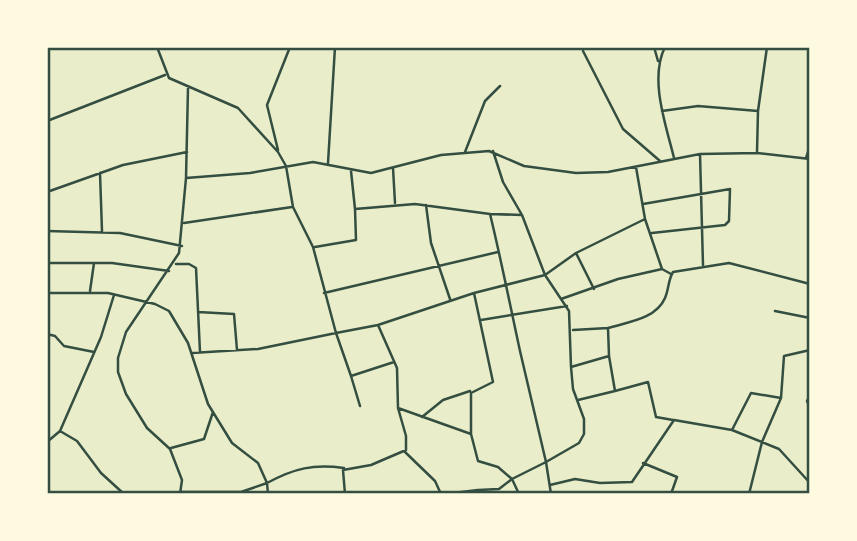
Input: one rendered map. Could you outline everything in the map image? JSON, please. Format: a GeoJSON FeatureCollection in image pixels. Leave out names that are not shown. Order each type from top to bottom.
{"type":"FeatureCollection","features":[{"type":"Feature","properties":{"kind":"street"},"geometry":{"type":"LineString","coordinates":[[157,47],[166,74],[188,88],[238,108],[278,152],[286,166],[293,207],[313,247],[324,293],[360,406]]}},
{"type":"Feature","properties":{"kind":"street"},"geometry":{"type":"LineString","coordinates":[[278,152],[267,105],[290,47]]}},
{"type":"Feature","properties":{"kind":"street"},"geometry":{"type":"LineString","coordinates":[[328,163],[335,47]]}},
{"type":"Feature","properties":{"kind":"street"},"geometry":{"type":"LineString","coordinates":[[654,47],[659,63],[662,110],[674,158]]}},
{"type":"Feature","properties":{"kind":"street"},"geometry":{"type":"LineString","coordinates":[[659,63],[665,47]]}},
{"type":"Feature","properties":{"kind":"street"},"geometry":{"type":"LineString","coordinates":[[757,153],[758,111],[767,47]]}},
{"type":"Feature","properties":{"kind":"street"},"geometry":{"type":"LineString","coordinates":[[583,51],[623,129],[660,161]]}},
{"type":"Feature","properties":{"kind":"street"},"geometry":{"type":"LineString","coordinates":[[47,121],[166,74]]}},
{"type":"Feature","properties":{"kind":"street"},"geometry":{"type":"LineString","coordinates":[[465,152],[485,101],[500,86]]}},
{"type":"Feature","properties":{"kind":"street"},"geometry":{"type":"LineString","coordinates":[[188,88],[182,246],[174,264],[121,340],[118,372],[126,394],[143,422],[170,449],[182,480],[181,493],[241,492],[301,467],[320,465],[348,469],[405,452]]}},
{"type":"Feature","properties":{"kind":"street"},"geometry":{"type":"LineString","coordinates":[[662,110],[698,106],[758,111]]}},
{"type":"Feature","properties":{"kind":"street"},"geometry":{"type":"LineString","coordinates":[[186,178],[328,163],[351,172],[371,173],[465,152],[493,151],[524,166],[562,173],[608,172],[700,154],[757,153],[808,158],[810,146]]}},
{"type":"Feature","properties":{"kind":"street"},"geometry":{"type":"LineString","coordinates":[[378,325],[398,374],[398,408],[407,440],[405,452],[412,462],[435,481],[442,494],[499,489],[512,479],[576,446],[583,439],[585,426],[571,367],[571,330],[567,306],[545,275],[522,215],[503,182],[493,151]]}},
{"type":"Feature","properties":{"kind":"street"},"geometry":{"type":"LineString","coordinates":[[47,192],[100,173],[187,152]]}},
{"type":"Feature","properties":{"kind":"street"},"geometry":{"type":"LineString","coordinates":[[700,154],[703,265]]}},
{"type":"Feature","properties":{"kind":"street"},"geometry":{"type":"LineString","coordinates":[[636,166],[645,219],[652,233],[662,269]]}},
{"type":"Feature","properties":{"kind":"street"},"geometry":{"type":"LineString","coordinates":[[393,168],[395,205]]}},
{"type":"Feature","properties":{"kind":"street"},"geometry":{"type":"LineString","coordinates":[[313,247],[356,240],[351,172]]}},
{"type":"Feature","properties":{"kind":"street"},"geometry":{"type":"LineString","coordinates":[[100,173],[102,231]]}},
{"type":"Feature","properties":{"kind":"street"},"geometry":{"type":"LineString","coordinates":[[643,204],[702,191],[730,188],[729,221],[725,225],[652,233]]}},
{"type":"Feature","properties":{"kind":"street"},"geometry":{"type":"LineString","coordinates":[[355,209],[426,205],[491,214],[522,215]]}},
{"type":"Feature","properties":{"kind":"street"},"geometry":{"type":"LineString","coordinates":[[426,205],[429,236],[450,300]]}},
{"type":"Feature","properties":{"kind":"street"},"geometry":{"type":"LineString","coordinates":[[184,223],[293,207]]}},
{"type":"Feature","properties":{"kind":"street"},"geometry":{"type":"LineString","coordinates":[[491,214],[551,494]]}},
{"type":"Feature","properties":{"kind":"street"},"geometry":{"type":"LineString","coordinates":[[192,352],[258,349],[378,325],[450,300],[545,275],[576,253],[645,219]]}},
{"type":"Feature","properties":{"kind":"street"},"geometry":{"type":"LineString","coordinates":[[47,231],[102,231],[182,246]]}},
{"type":"Feature","properties":{"kind":"street"},"geometry":{"type":"LineString","coordinates":[[324,293],[499,252]]}},
{"type":"Feature","properties":{"kind":"street"},"geometry":{"type":"LineString","coordinates":[[576,253],[594,289]]}},
{"type":"Feature","properties":{"kind":"street"},"geometry":{"type":"LineString","coordinates":[[47,263],[94,263],[169,271]]}},
{"type":"Feature","properties":{"kind":"street"},"geometry":{"type":"LineString","coordinates":[[90,292],[94,263]]}},
{"type":"Feature","properties":{"kind":"street"},"geometry":{"type":"LineString","coordinates":[[174,264],[189,264],[196,268],[200,352]]}},
{"type":"Feature","properties":{"kind":"street"},"geometry":{"type":"LineString","coordinates":[[561,299],[618,279],[662,269],[671,274],[703,265],[748,266],[809,284],[810,274]]}},
{"type":"Feature","properties":{"kind":"street"},"geometry":{"type":"LineString","coordinates":[[571,330],[608,328],[641,318],[658,309],[667,296],[671,274]]}},
{"type":"Feature","properties":{"kind":"street"},"geometry":{"type":"LineString","coordinates":[[47,293],[90,292],[114,295],[148,302],[169,311],[192,352],[204,396],[232,443],[258,463],[267,483],[268,494]]}},
{"type":"Feature","properties":{"kind":"street"},"geometry":{"type":"LineString","coordinates":[[422,417],[443,400],[493,382],[474,293]]}},
{"type":"Feature","properties":{"kind":"street"},"geometry":{"type":"LineString","coordinates":[[47,442],[60,432],[94,352],[114,295]]}},
{"type":"Feature","properties":{"kind":"street"},"geometry":{"type":"LineString","coordinates":[[481,320],[567,306]]}},
{"type":"Feature","properties":{"kind":"street"},"geometry":{"type":"LineString","coordinates":[[775,311],[810,318]]}},
{"type":"Feature","properties":{"kind":"street"},"geometry":{"type":"LineString","coordinates":[[198,312],[234,314],[237,350]]}},
{"type":"Feature","properties":{"kind":"street"},"geometry":{"type":"LineString","coordinates":[[608,328],[615,391]]}},
{"type":"Feature","properties":{"kind":"street"},"geometry":{"type":"LineString","coordinates":[[47,334],[55,336],[64,346],[94,352]]}},
{"type":"Feature","properties":{"kind":"street"},"geometry":{"type":"LineString","coordinates":[[748,494],[762,442],[782,398],[782,359],[788,353],[810,350]]}},
{"type":"Feature","properties":{"kind":"street"},"geometry":{"type":"LineString","coordinates":[[571,367],[609,356]]}},
{"type":"Feature","properties":{"kind":"street"},"geometry":{"type":"LineString","coordinates":[[351,376],[394,362]]}},
{"type":"Feature","properties":{"kind":"street"},"geometry":{"type":"LineString","coordinates":[[577,401],[648,382],[656,417],[732,430],[779,449],[810,482]]}},
{"type":"Feature","properties":{"kind":"street"},"geometry":{"type":"LineString","coordinates":[[473,391],[471,434],[478,461],[498,467],[512,479],[519,494]]}},
{"type":"Feature","properties":{"kind":"street"},"geometry":{"type":"LineString","coordinates":[[732,430],[751,393],[782,398]]}},
{"type":"Feature","properties":{"kind":"street"},"geometry":{"type":"LineString","coordinates":[[810,395],[807,401],[810,408]]}},
{"type":"Feature","properties":{"kind":"street"},"geometry":{"type":"LineString","coordinates":[[398,408],[471,434]]}},
{"type":"Feature","properties":{"kind":"street"},"geometry":{"type":"LineString","coordinates":[[170,449],[204,439],[213,412]]}},
{"type":"Feature","properties":{"kind":"street"},"geometry":{"type":"LineString","coordinates":[[549,485],[575,479],[629,483],[674,420]]}},
{"type":"Feature","properties":{"kind":"street"},"geometry":{"type":"LineString","coordinates":[[60,432],[78,441],[101,473],[124,494]]}},
{"type":"Feature","properties":{"kind":"street"},"geometry":{"type":"LineString","coordinates":[[643,463],[677,477],[671,494]]}},
{"type":"Feature","properties":{"kind":"street"},"geometry":{"type":"LineString","coordinates":[[345,494],[342,475],[348,469]]}},
{"type":"Feature","properties":{"kind":"street"},"geometry":{"type":"LineString","coordinates":[[85,494],[98,494]]}}]}
